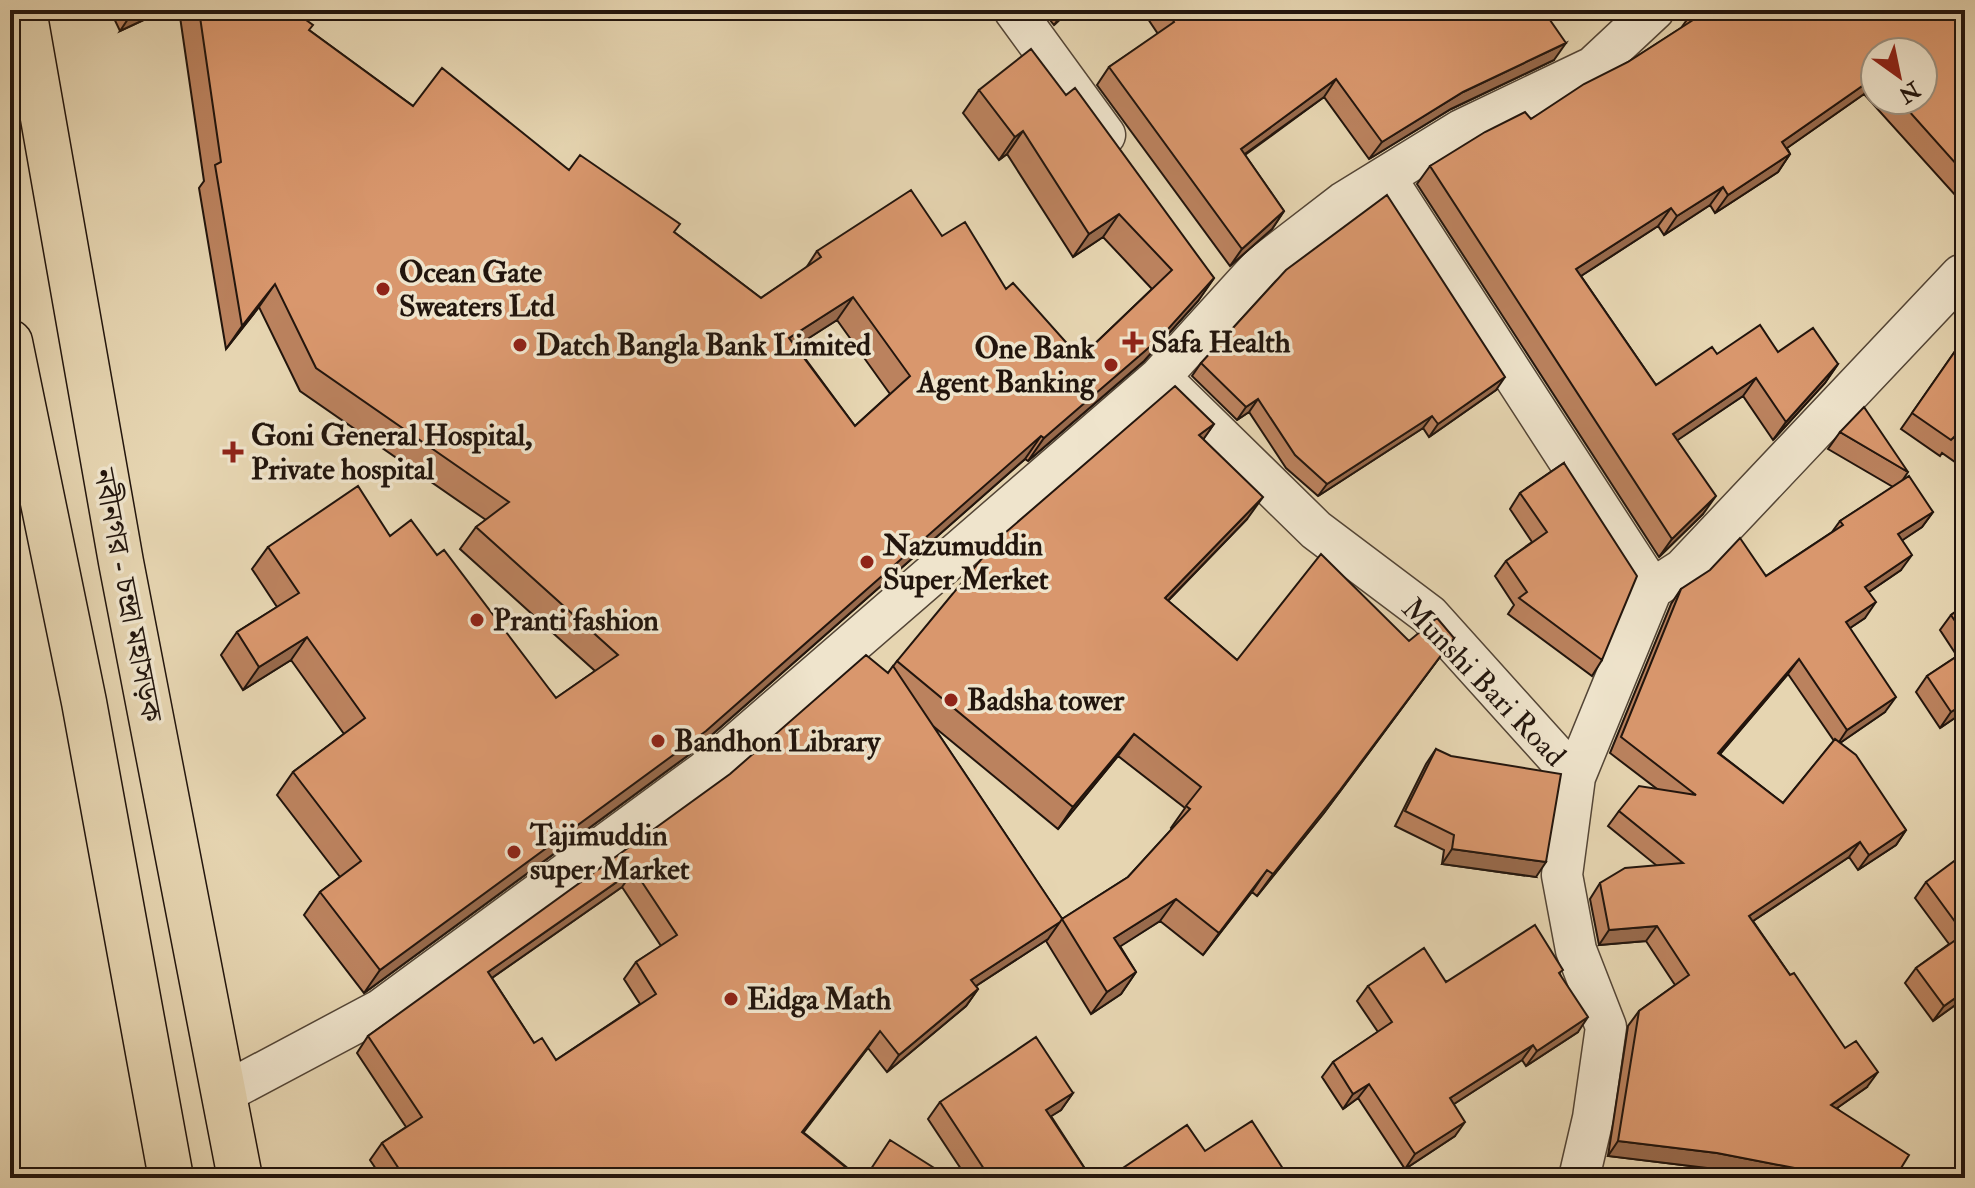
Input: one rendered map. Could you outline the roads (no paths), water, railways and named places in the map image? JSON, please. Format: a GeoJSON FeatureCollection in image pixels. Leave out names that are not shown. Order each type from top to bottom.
{"type":"FeatureCollection","features":[{"type":"Feature","properties":{"kind":"highway","name":"নবীনগর - চন্দ্রা মহাসড়ক"},"geometry":{"type":"LineString","coordinates":[[24,10],[121,562],[240,1178]]}},
{"type":"Feature","properties":{"kind":"highway"},"geometry":{"type":"LineString","coordinates":[[10,342],[84,702],[171,1178]]}},
{"type":"Feature","properties":{"kind":"street"},"geometry":{"type":"LineString","coordinates":[[1014,10],[1126,163]]}},
{"type":"Feature","properties":{"kind":"street"},"geometry":{"type":"LineString","coordinates":[[224,1093],[380,1010],[704,772],[1160,377],[1219,290],[1261,266],[1344,202],[1461,130],[1593,67],[1654,10]]}},
{"type":"Feature","properties":{"kind":"street"},"geometry":{"type":"LineString","coordinates":[[1385,177],[1652,589]]}},
{"type":"Feature","properties":{"kind":"street"},"geometry":{"type":"LineString","coordinates":[[1575,777],[1652,589],[1683,569],[1961,275]]}},
{"type":"Feature","properties":{"kind":"street","name":"Munshi Bari Road"},"geometry":{"type":"LineString","coordinates":[[1160,377],[1316,530],[1429,615],[1575,777],[1562,875],[1576,950],[1606,1027],[1593,1118],[1579,1178]]}},
{"type":"Feature","properties":{"kind":"place","name":"Ocean Gate Sweaters Ltd"},"geometry":{"type":"Point","coordinates":[383,289]}},
{"type":"Feature","properties":{"kind":"place","name":"Safa Health"},"geometry":{"type":"Point","coordinates":[1133,342]}},
{"type":"Feature","properties":{"kind":"place","name":"Datch Bangla Bank Limited"},"geometry":{"type":"Point","coordinates":[520,345]}},
{"type":"Feature","properties":{"kind":"place","name":"One Bank Agent Banking"},"geometry":{"type":"Point","coordinates":[1111,365]}},
{"type":"Feature","properties":{"kind":"place","name":"Goni General Hospital, Private hospital"},"geometry":{"type":"Point","coordinates":[233,452]}},
{"type":"Feature","properties":{"kind":"place","name":"Nazumuddin Super Merket"},"geometry":{"type":"Point","coordinates":[867,562]}},
{"type":"Feature","properties":{"kind":"place","name":"Pranti fashion"},"geometry":{"type":"Point","coordinates":[477,620]}},
{"type":"Feature","properties":{"kind":"place","name":"Badsha tower"},"geometry":{"type":"Point","coordinates":[951,700]}},
{"type":"Feature","properties":{"kind":"place","name":"Bandhon Library"},"geometry":{"type":"Point","coordinates":[658,741]}},
{"type":"Feature","properties":{"kind":"place","name":"Tajimuddin super Market"},"geometry":{"type":"Point","coordinates":[514,852]}},
{"type":"Feature","properties":{"kind":"place","name":"Eidga Math"},"geometry":{"type":"Point","coordinates":[731,999]}}]}
